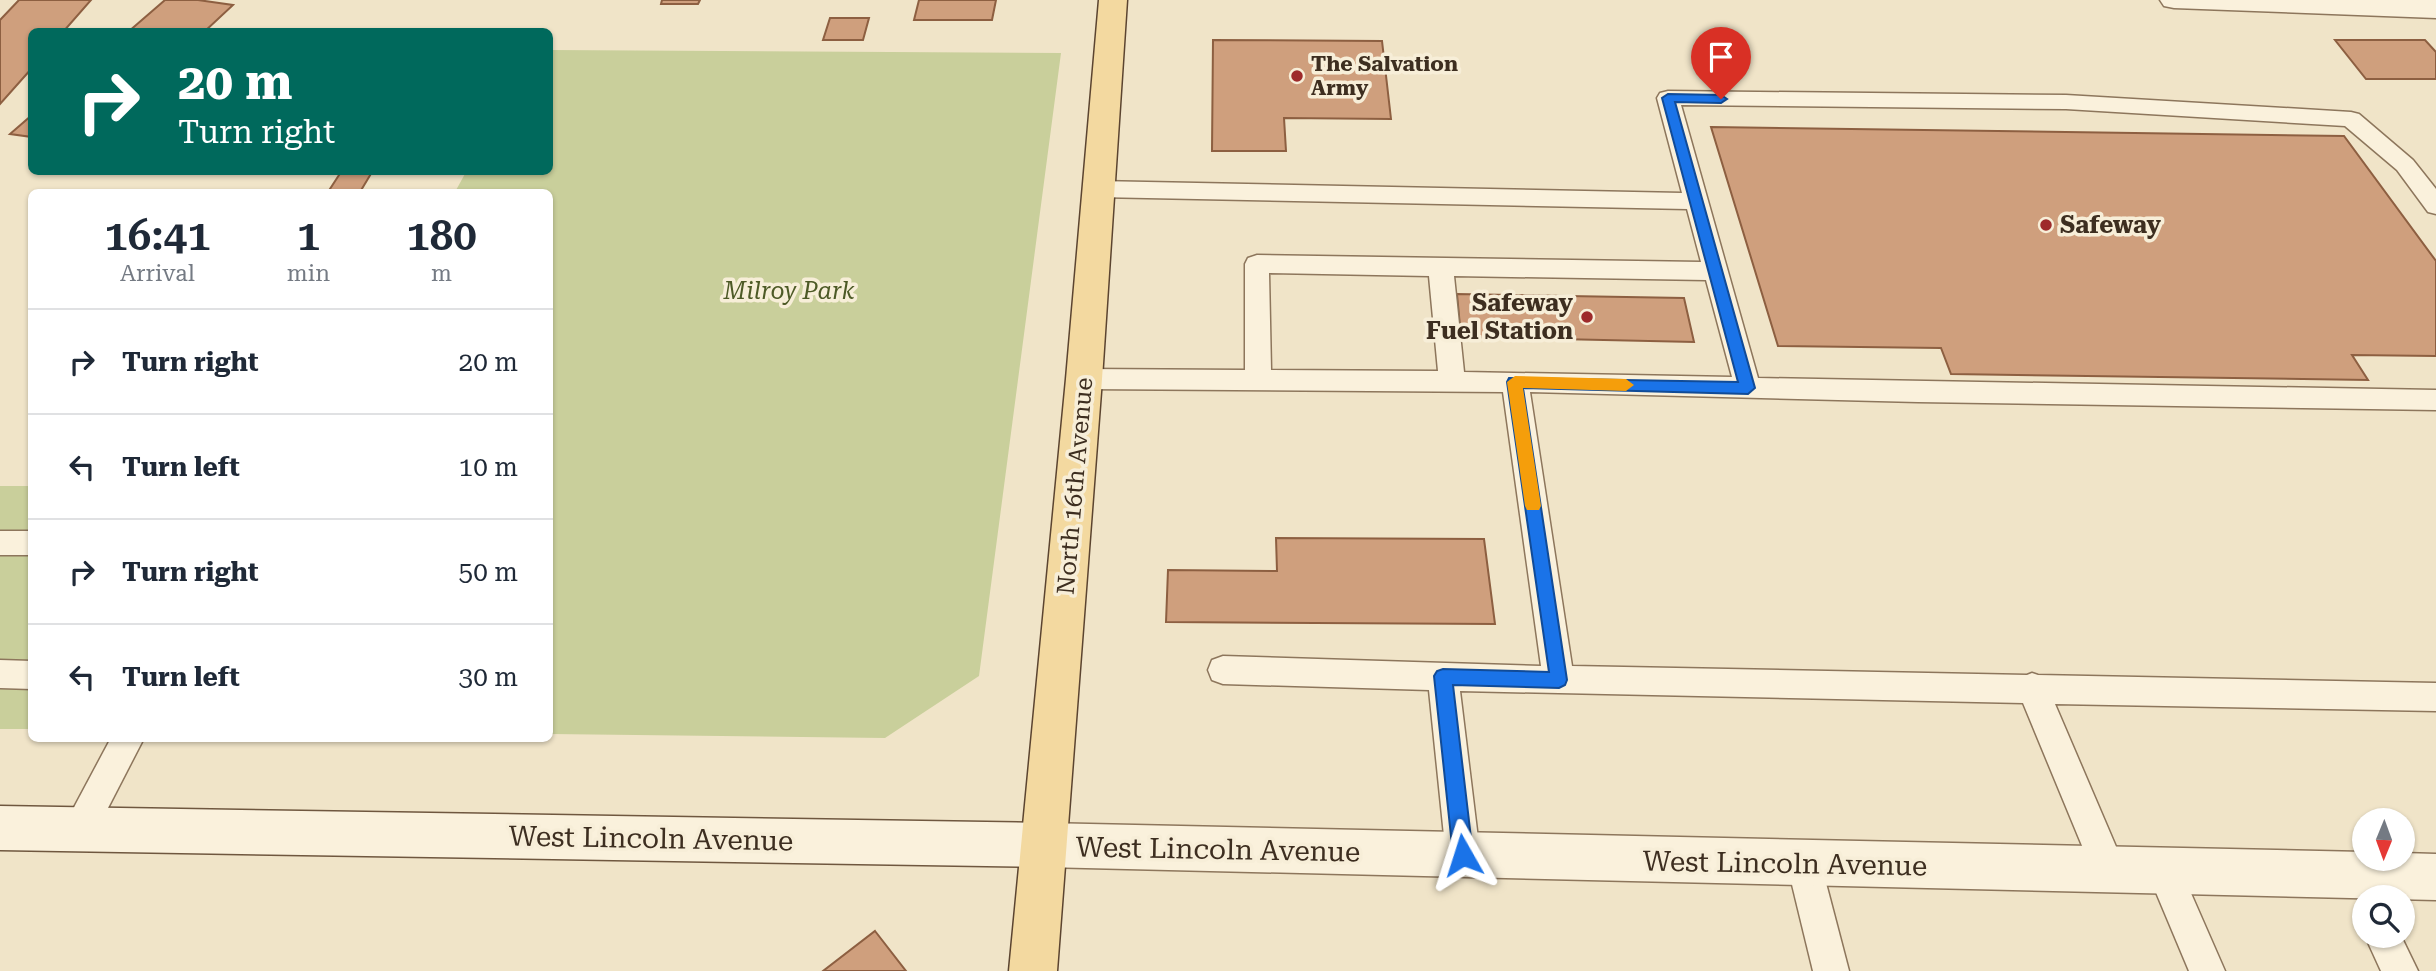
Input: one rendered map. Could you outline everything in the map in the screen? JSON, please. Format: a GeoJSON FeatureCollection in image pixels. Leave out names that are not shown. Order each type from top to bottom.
{"type":"FeatureCollection","features":[{"type":"Feature","properties":{"kind":"main road","name":"North 16th Avenue"},"geometry":{"type":"LineString","coordinates":[[1033,971],[1084,379],[1113,0]]}},
{"type":"Feature","properties":{"kind":"street"},"geometry":{"type":"LineString","coordinates":[[2174,0],[2436,9]]}},
{"type":"Feature","properties":{"kind":"street","name":"West Lincoln Avenue"},"geometry":{"type":"LineString","coordinates":[[0,828],[1044,845],[2164,871],[2352,887]]}},
{"type":"Feature","properties":{"kind":"street","name":"West Lincoln Avenue"},"geometry":{"type":"LineString","coordinates":[[2379,885],[2436,877]]}},
{"type":"Feature","properties":{"kind":"lane"},"geometry":{"type":"LineString","coordinates":[[1748,388],[1668,98],[2066,102],[2351,118],[2405,165],[2436,206]]}},
{"type":"Feature","properties":{"kind":"lane"},"geometry":{"type":"LineString","coordinates":[[1097,189],[1696,201]]}},
{"type":"Feature","properties":{"kind":"lane"},"geometry":{"type":"LineString","coordinates":[[1258,380],[1257,264],[1716,271]]}},
{"type":"Feature","properties":{"kind":"lane"},"geometry":{"type":"LineString","coordinates":[[1441,267],[1452,382]]}},
{"type":"Feature","properties":{"kind":"lane"},"geometry":{"type":"LineString","coordinates":[[1084,379],[1515,382],[2436,400]]}},
{"type":"Feature","properties":{"kind":"lane"},"geometry":{"type":"LineString","coordinates":[[1515,382],[1559,680]]}},
{"type":"Feature","properties":{"kind":"lane"},"geometry":{"type":"LineString","coordinates":[[0,543],[28,543]]}},
{"type":"Feature","properties":{"kind":"lane"},"geometry":{"type":"LineString","coordinates":[[1223,670],[1559,680],[2032,687],[2436,697]]}},
{"type":"Feature","properties":{"kind":"lane"},"geometry":{"type":"LineString","coordinates":[[0,674],[28,675]]}},
{"type":"Feature","properties":{"kind":"lane"},"geometry":{"type":"LineString","coordinates":[[1443,676],[1463,855]]}},
{"type":"Feature","properties":{"kind":"lane"},"geometry":{"type":"LineString","coordinates":[[2032,687],[2109,870]]}},
{"type":"Feature","properties":{"kind":"lane"},"geometry":{"type":"LineString","coordinates":[[80,828],[126,742]]}},
{"type":"Feature","properties":{"kind":"lane"},"geometry":{"type":"LineString","coordinates":[[1804,864],[1831,971]]}},
{"type":"Feature","properties":{"kind":"lane"},"geometry":{"type":"LineString","coordinates":[[2164,871],[2207,971]]}},
{"type":"Feature","properties":{"kind":"lane"},"geometry":{"type":"LineString","coordinates":[[2388,948],[2400,971]]}},
{"type":"Feature","properties":{"kind":"green space","name":"Milroy Park"},"geometry":{"type":"Polygon","coordinates":[[[553,50],[1061,53],[979,676],[885,738],[553,734],[553,189],[457,189],[464,175],[553,175],[553,50]]]}},
{"type":"Feature","properties":{"kind":"green space"},"geometry":{"type":"Polygon","coordinates":[[[0,486],[28,486],[28,729],[0,729],[0,486]]]}},
{"type":"Feature","properties":{"kind":"building"},"geometry":{"type":"Polygon","coordinates":[[[19,0],[91,0],[66,28],[28,28],[28,72],[0,104],[0,20],[19,0]]]}},
{"type":"Feature","properties":{"kind":"building"},"geometry":{"type":"Polygon","coordinates":[[[165,0],[198,0],[233,5],[208,28],[133,28],[165,0]]]}},
{"type":"Feature","properties":{"kind":"building"},"geometry":{"type":"Polygon","coordinates":[[[662,0],[700,0],[698,4],[661,4],[662,0]]]}},
{"type":"Feature","properties":{"kind":"building"},"geometry":{"type":"Polygon","coordinates":[[[919,0],[996,0],[992,20],[914,20],[919,0]]]}},
{"type":"Feature","properties":{"kind":"building"},"geometry":{"type":"Polygon","coordinates":[[[830,18],[869,18],[863,40],[823,40],[830,18]]]}},
{"type":"Feature","properties":{"kind":"building"},"geometry":{"type":"Polygon","coordinates":[[[1213,40],[1382,41],[1391,119],[1284,118],[1286,151],[1212,151],[1213,40]]]}},
{"type":"Feature","properties":{"kind":"building"},"geometry":{"type":"Polygon","coordinates":[[[2335,40],[2425,40],[2436,52],[2436,79],[2366,79],[2335,40]]]}},
{"type":"Feature","properties":{"kind":"building"},"geometry":{"type":"Polygon","coordinates":[[[28,118],[28,136],[10,134],[28,118]]]}},
{"type":"Feature","properties":{"kind":"building"},"geometry":{"type":"Polygon","coordinates":[[[1711,127],[2344,136],[2436,261],[2436,356],[2352,355],[2368,380],[1951,374],[1941,348],[1778,346],[1711,127]]]}},
{"type":"Feature","properties":{"kind":"building"},"geometry":{"type":"Polygon","coordinates":[[[339,175],[370,175],[362,189],[330,189],[339,175]]]}},
{"type":"Feature","properties":{"kind":"building"},"geometry":{"type":"Polygon","coordinates":[[[1457,294],[1684,298],[1694,342],[1461,337],[1457,294]]]}},
{"type":"Feature","properties":{"kind":"building"},"geometry":{"type":"Polygon","coordinates":[[[1276,538],[1484,539],[1495,624],[1166,622],[1168,570],[1277,571],[1276,538]]]}},
{"type":"Feature","properties":{"kind":"building"},"geometry":{"type":"Polygon","coordinates":[[[875,931],[906,971],[823,971],[875,931]]]}},
{"type":"Feature","properties":{"kind":"slow traffic"},"geometry":{"type":"LineString","coordinates":[[1533,506],[1515,382],[1626,385]]}},
{"type":"Feature","properties":{"kind":"place","name":"The Salvation Army"},"geometry":{"type":"Point","coordinates":[1297,76]}},
{"type":"Feature","properties":{"kind":"place","name":"Safeway"},"geometry":{"type":"Point","coordinates":[2046,225]}},
{"type":"Feature","properties":{"kind":"place","name":"Safeway Fuel Station"},"geometry":{"type":"Point","coordinates":[1587,317]}},
{"type":"Feature","properties":{"kind":"route"},"geometry":{"type":"LineString","coordinates":[[1463,855],[1443,676],[1559,680],[1515,382],[1748,388],[1668,98],[1721,99]]}}]}
